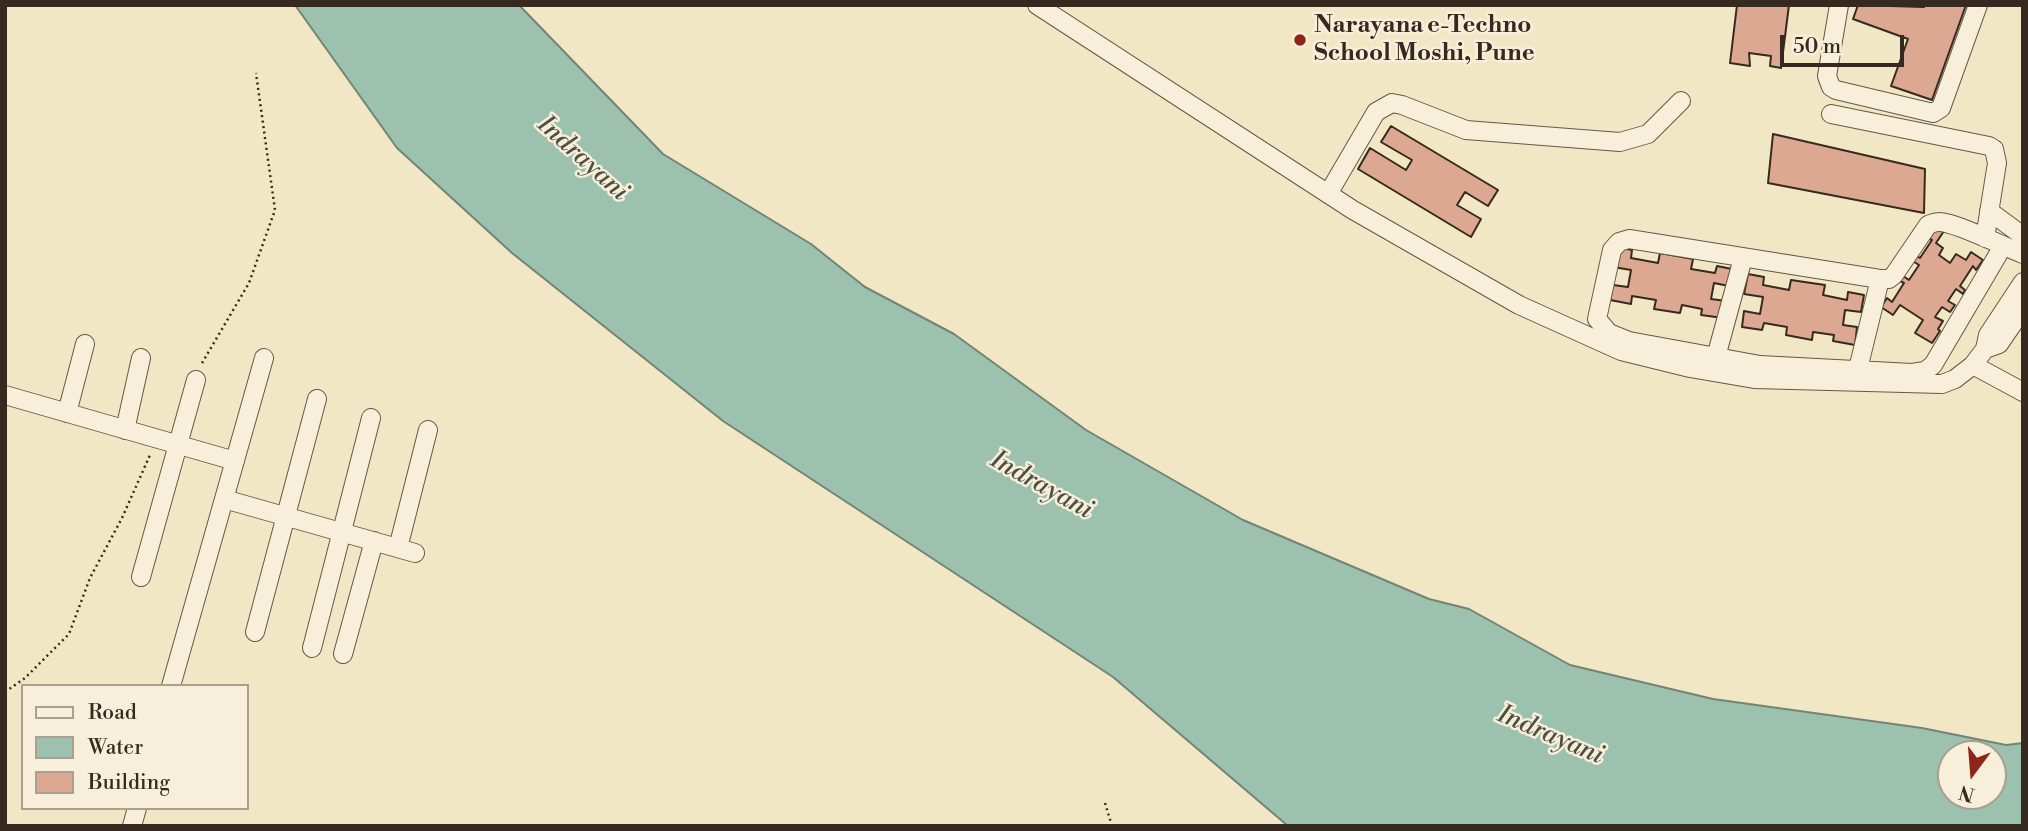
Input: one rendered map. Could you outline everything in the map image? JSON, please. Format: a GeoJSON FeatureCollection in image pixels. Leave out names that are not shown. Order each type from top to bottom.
{"type":"FeatureCollection","features":[{"type":"Feature","properties":{"kind":"street"},"geometry":{"type":"LineString","coordinates":[[1037,5],[1328,194],[1519,305],[1621,351],[1690,369],[1754,379],[1942,384],[1955,379],[1973,365],[1985,349],[1988,335],[2023,282]]}},
{"type":"Feature","properties":{"kind":"street"},"geometry":{"type":"LineString","coordinates":[[1839,5],[1827,76],[1831,87],[1933,114],[1941,108],[1979,5]]}},
{"type":"Feature","properties":{"kind":"street"},"geometry":{"type":"LineString","coordinates":[[1328,194],[1376,112],[1392,103],[1451,125],[1476,131],[1620,142],[1648,134],[1681,101]]}},
{"type":"Feature","properties":{"kind":"street"},"geometry":{"type":"LineString","coordinates":[[1831,114],[1989,146],[1997,155],[1997,163],[1985,238]]}},
{"type":"Feature","properties":{"kind":"street"},"geometry":{"type":"LineString","coordinates":[[1989,211],[2023,236]]}},
{"type":"Feature","properties":{"kind":"street"},"geometry":{"type":"LineString","coordinates":[[2003,246],[1933,365],[1925,371],[1912,373],[1760,365],[1629,341],[1609,333],[1597,319],[1612,250],[1619,242],[1629,239],[1880,279],[1889,279],[1894,275],[1928,225],[1933,223],[1941,222],[1985,238],[2023,254]]}},
{"type":"Feature","properties":{"kind":"street"},"geometry":{"type":"LineString","coordinates":[[1716,357],[1743,258]]}},
{"type":"Feature","properties":{"kind":"street"},"geometry":{"type":"LineString","coordinates":[[1858,369],[1880,279]]}},
{"type":"Feature","properties":{"kind":"street"},"geometry":{"type":"LineString","coordinates":[[1985,349],[1999,344],[2023,309]]}},
{"type":"Feature","properties":{"kind":"street"},"geometry":{"type":"LineString","coordinates":[[67,413],[85,344]]}},
{"type":"Feature","properties":{"kind":"street"},"geometry":{"type":"LineString","coordinates":[[125,430],[141,358]]}},
{"type":"Feature","properties":{"kind":"street"},"geometry":{"type":"LineString","coordinates":[[173,684],[264,358]]}},
{"type":"Feature","properties":{"kind":"street"},"geometry":{"type":"LineString","coordinates":[[1973,365],[2023,392]]}},
{"type":"Feature","properties":{"kind":"street"},"geometry":{"type":"LineString","coordinates":[[141,577],[196,380]]}},
{"type":"Feature","properties":{"kind":"street"},"geometry":{"type":"LineString","coordinates":[[5,395],[235,461]]}},
{"type":"Feature","properties":{"kind":"street"},"geometry":{"type":"LineString","coordinates":[[255,632],[317,399]]}},
{"type":"Feature","properties":{"kind":"street"},"geometry":{"type":"LineString","coordinates":[[312,648],[371,418]]}},
{"type":"Feature","properties":{"kind":"street"},"geometry":{"type":"LineString","coordinates":[[224,499],[407,550],[428,430]]}},
{"type":"Feature","properties":{"kind":"street"},"geometry":{"type":"LineString","coordinates":[[343,654],[374,541]]}},
{"type":"Feature","properties":{"kind":"path"},"geometry":{"type":"LineString","coordinates":[[1105,803],[1112,826]]}},
{"type":"Feature","properties":{"kind":"water","name":"Indrayani"},"geometry":{"type":"Polygon","coordinates":[[[295,5],[519,5],[663,154],[811,244],[865,287],[954,334],[1086,430],[1243,520],[1429,599],[1469,609],[1570,665],[1713,699],[1922,728],[1981,740],[1937,740],[1937,810],[2007,810],[2007,745],[2023,743],[2023,826],[1288,826],[1113,677],[723,421],[512,253],[397,148],[295,5]]]}},
{"type":"Feature","properties":{"kind":"building"},"geometry":{"type":"Polygon","coordinates":[[[1737,5],[1789,5],[1781,68],[1770,66],[1771,56],[1749,53],[1750,66],[1730,63],[1737,5]]]}},
{"type":"Feature","properties":{"kind":"building"},"geometry":{"type":"Polygon","coordinates":[[[1858,5],[1966,5],[1932,100],[1891,86],[1908,39],[1853,19],[1858,5]]]}},
{"type":"Feature","properties":{"kind":"building"},"geometry":{"type":"Polygon","coordinates":[[[1391,126],[1498,190],[1488,206],[1465,192],[1457,205],[1481,219],[1471,237],[1358,169],[1370,148],[1406,170],[1412,160],[1381,142],[1391,126]]]}},
{"type":"Feature","properties":{"kind":"building"},"geometry":{"type":"Polygon","coordinates":[[[1773,134],[1925,169],[1924,213],[1768,183],[1773,134]]]}},
{"type":"Feature","properties":{"kind":"building"},"geometry":{"type":"Polygon","coordinates":[[[1933,225],[1944,231],[1936,243],[1943,248],[1939,255],[1950,263],[1956,254],[1966,260],[1971,252],[1983,260],[1976,270],[1973,266],[1960,286],[1965,290],[1963,294],[1956,289],[1948,301],[1955,305],[1950,312],[1942,307],[1935,317],[1943,321],[1932,343],[1915,333],[1923,320],[1900,305],[1893,315],[1881,307],[1887,298],[1892,302],[1904,283],[1900,281],[1903,276],[1909,280],[1919,265],[1911,260],[1915,255],[1920,258],[1932,240],[1926,237],[1933,225]]]}},
{"type":"Feature","properties":{"kind":"building"},"geometry":{"type":"Polygon","coordinates":[[[1616,247],[1632,250],[1631,258],[1658,263],[1660,253],[1693,259],[1691,269],[1715,273],[1717,266],[1732,269],[1729,286],[1714,283],[1711,299],[1726,301],[1723,318],[1701,315],[1702,309],[1682,305],[1680,313],[1654,309],[1656,300],[1632,296],[1631,304],[1610,300],[1613,285],[1628,287],[1631,270],[1613,267],[1616,247]]]}},
{"type":"Feature","properties":{"kind":"building"},"geometry":{"type":"Polygon","coordinates":[[[1748,274],[1764,277],[1763,285],[1789,290],[1791,280],[1825,285],[1823,295],[1847,300],[1848,292],[1864,295],[1861,312],[1845,310],[1843,325],[1857,327],[1855,345],[1833,341],[1834,335],[1813,332],[1812,340],[1786,335],[1787,327],[1764,323],[1762,330],[1742,327],[1744,311],[1760,314],[1763,297],[1744,294],[1748,274]]]}},
{"type":"Feature","properties":{"kind":"place","name":"Narayana e-Techno School Moshi, Pune"},"geometry":{"type":"Point","coordinates":[1300,40]}}]}
